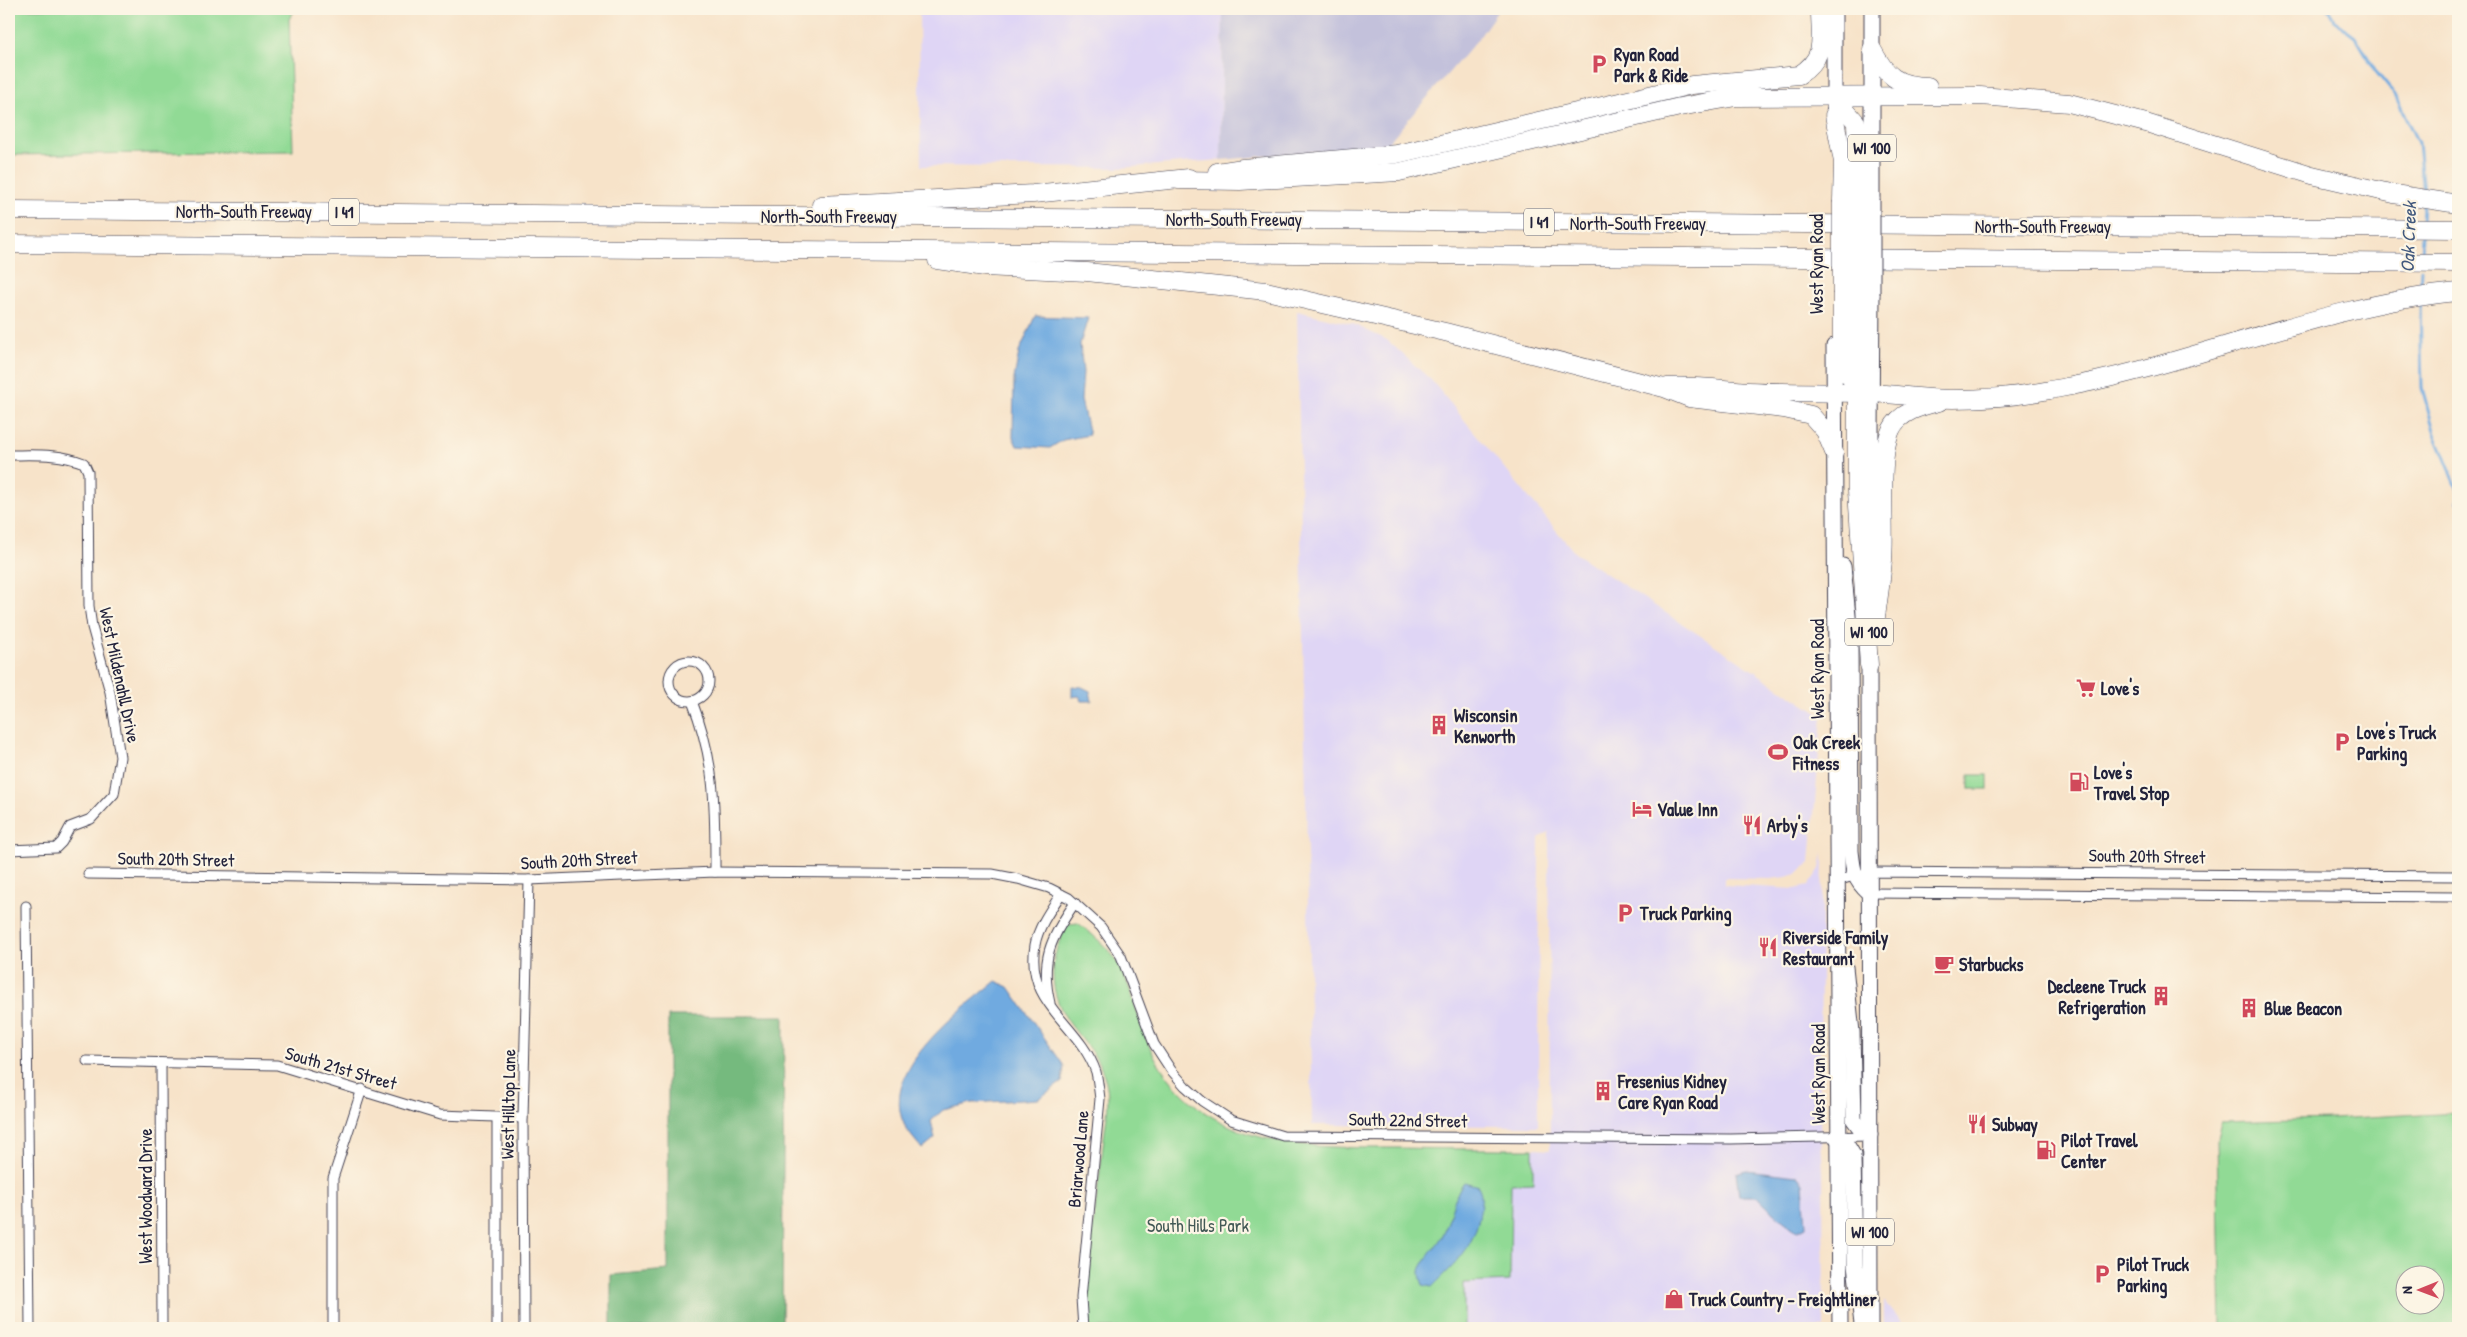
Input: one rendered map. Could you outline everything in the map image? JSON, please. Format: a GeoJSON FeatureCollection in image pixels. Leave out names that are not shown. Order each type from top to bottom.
{"type":"FeatureCollection","features":[{"type":"Feature","properties":{"kind":"highway"},"geometry":{"type":"LineString","coordinates":[[680,215],[929,198],[1033,194],[1178,180],[1243,168],[1397,154],[1692,85],[1799,75],[1811,68],[1820,55],[1820,9]]}},
{"type":"Feature","properties":{"kind":"highway"},"geometry":{"type":"LineString","coordinates":[[1872,49],[1880,65],[1890,76],[1903,84],[2019,90],[2049,100],[2146,123],[2312,175],[2394,194],[2454,204]]}},
{"type":"Feature","properties":{"kind":"highway"},"geometry":{"type":"LineString","coordinates":[[1178,180],[1240,181],[1399,172],[1680,107],[1736,97],[1980,96],[2049,100]]}},
{"type":"Feature","properties":{"kind":"highway"},"geometry":{"type":"LineString","coordinates":[[1834,97],[1856,122],[1852,200],[1852,294],[1842,362],[1844,369],[1862,390],[1857,491],[1869,666]]}},
{"type":"Feature","properties":{"kind":"highway"},"geometry":{"type":"LineString","coordinates":[[1834,115],[1842,162],[1852,200]]}},
{"type":"Feature","properties":{"kind":"highway","name":"North-South Freeway"},"geometry":{"type":"LineString","coordinates":[[9,210],[2450,229]]}},
{"type":"Feature","properties":{"kind":"highway","name":"North-South Freeway"},"geometry":{"type":"LineString","coordinates":[[9,244],[2451,263]]}},
{"type":"Feature","properties":{"kind":"highway"},"geometry":{"type":"LineString","coordinates":[[870,251],[985,267],[1087,272],[1266,291],[1446,332],[1664,388],[1689,398],[1784,409],[1811,415],[1825,431],[1834,452]]}},
{"type":"Feature","properties":{"kind":"highway"},"geometry":{"type":"LineString","coordinates":[[1664,388],[1690,386],[1748,391],[1834,392],[1862,390],[1952,399],[2002,396],[2050,390],[2084,383],[2310,321],[2385,304],[2454,293]]}},
{"type":"Feature","properties":{"kind":"highway"},"geometry":{"type":"LineString","coordinates":[[1869,666],[1883,560],[1886,448],[1888,438],[1891,429],[1899,419],[1918,408],[1952,399]]}},
{"type":"Feature","properties":{"kind":"main road","name":"WI 100"},"geometry":{"type":"LineString","coordinates":[[1834,9],[1834,115]]}},
{"type":"Feature","properties":{"kind":"main road","name":"West Ryan Road"},"geometry":{"type":"LineString","coordinates":[[1862,390],[1852,294],[1852,200],[1872,96],[1872,9]]}},
{"type":"Feature","properties":{"kind":"main road","name":"West Ryan Road"},"geometry":{"type":"LineString","coordinates":[[1840,1328],[1837,1138],[1834,392],[1852,294]]}},
{"type":"Feature","properties":{"kind":"main road"},"geometry":{"type":"LineString","coordinates":[[1834,517],[1844,570],[1850,636],[1851,851],[1854,875],[1858,883],[1869,893]]}},
{"type":"Feature","properties":{"kind":"main road","name":"WI 100"},"geometry":{"type":"LineString","coordinates":[[1869,666],[1870,1328]]}},
{"type":"Feature","properties":{"kind":"main road"},"geometry":{"type":"LineString","coordinates":[[1837,937],[1845,961],[1852,1032],[1854,1120],[1870,1136]]}},
{"type":"Feature","properties":{"kind":"main road"},"geometry":{"type":"LineString","coordinates":[[1837,1138],[1847,1145],[1853,1155],[1855,1265],[1862,1328]]}},
{"type":"Feature","properties":{"kind":"street","name":"West Mildenahll Drive"},"geometry":{"type":"LineString","coordinates":[[9,455],[57,455],[84,463],[88,472],[89,606],[92,627],[110,692],[120,757],[114,794],[91,819],[70,827],[62,842],[56,848],[9,850]]}},
{"type":"Feature","properties":{"kind":"street"},"geometry":{"type":"LineString","coordinates":[[688,661],[700,664],[708,673],[707,691],[698,699],[692,701],[680,699],[671,690],[669,683],[672,670],[682,662],[688,661]]}},
{"type":"Feature","properties":{"kind":"street"},"geometry":{"type":"LineString","coordinates":[[692,701],[711,760],[714,786],[715,872]]}},
{"type":"Feature","properties":{"kind":"street","name":"South 20th Street"},"geometry":{"type":"LineString","coordinates":[[88,874],[529,880],[715,872],[992,874],[1018,879],[1068,898]]}},
{"type":"Feature","properties":{"kind":"street","name":"South 20th Street"},"geometry":{"type":"LineString","coordinates":[[1836,881],[1869,872],[2458,876]]}},
{"type":"Feature","properties":{"kind":"street","name":"West Hilltop Lane"},"geometry":{"type":"LineString","coordinates":[[524,1328],[523,1118],[529,880]]}},
{"type":"Feature","properties":{"kind":"street"},"geometry":{"type":"LineString","coordinates":[[1869,893],[2458,897]]}},
{"type":"Feature","properties":{"kind":"street","name":"Briarwood Lane"},"geometry":{"type":"LineString","coordinates":[[1068,898],[1045,919],[1035,944],[1033,971],[1040,993],[1081,1046],[1096,1072],[1100,1099],[1081,1298],[1083,1328]]}},
{"type":"Feature","properties":{"kind":"street","name":"Briarwood Lane"},"geometry":{"type":"LineString","coordinates":[[1050,1006],[1045,984],[1047,954],[1068,898]]}},
{"type":"Feature","properties":{"kind":"street","name":"South 22nd Street"},"geometry":{"type":"LineString","coordinates":[[1068,898],[1102,927],[1121,956],[1151,1037],[1171,1070],[1202,1101],[1231,1120],[1268,1133],[1283,1136],[1544,1138],[1837,1138],[1870,1136]]}},
{"type":"Feature","properties":{"kind":"street"},"geometry":{"type":"LineString","coordinates":[[26,906],[30,1328]]}},
{"type":"Feature","properties":{"kind":"street","name":"South 21st Street"},"geometry":{"type":"LineString","coordinates":[[87,1061],[277,1065],[362,1089],[440,1115],[497,1119],[523,1118]]}},
{"type":"Feature","properties":{"kind":"street","name":"West Woodward Drive"},"geometry":{"type":"LineString","coordinates":[[161,1063],[162,1328]]}},
{"type":"Feature","properties":{"kind":"street"},"geometry":{"type":"LineString","coordinates":[[333,1328],[333,1178],[362,1089]]}},
{"type":"Feature","properties":{"kind":"street","name":"West Hilltop Lane"},"geometry":{"type":"LineString","coordinates":[[497,1119],[497,1328]]}},
{"type":"Feature","properties":{"kind":"shaded area"},"geometry":{"type":"Polygon","coordinates":[[[919,9],[1223,9],[1221,160],[1118,168],[921,166],[919,9]]]}},
{"type":"Feature","properties":{"kind":"shaded area"},"geometry":{"type":"Polygon","coordinates":[[[1223,9],[1499,9],[1478,39],[1386,145],[1221,160],[1223,9]]]}},
{"type":"Feature","properties":{"kind":"shaded area"},"geometry":{"type":"Polygon","coordinates":[[[1297,311],[1353,324],[1387,340],[1431,380],[1575,553],[1822,716],[1810,863],[1797,874],[1786,877],[1770,879],[1724,878],[1724,885],[1795,889],[1808,886],[1820,869],[1823,852],[1819,1105],[1823,1173],[1824,1328],[1464,1328],[1464,1283],[1510,1281],[1511,1183],[1533,1183],[1533,1149],[1550,1150],[1549,832],[1539,838],[1538,1126],[1312,1125],[1297,311]]]}},
{"type":"Feature","properties":{"kind":"shaded area"},"geometry":{"type":"Polygon","coordinates":[[[1884,1301],[1906,1328],[1884,1328],[1884,1301]]]}},
{"type":"Feature","properties":{"kind":"green space"},"geometry":{"type":"Polygon","coordinates":[[[9,9],[296,9],[289,19],[293,151],[9,155],[9,9]]]}},
{"type":"Feature","properties":{"kind":"green space"},"geometry":{"type":"Polygon","coordinates":[[[1969,775],[1988,775],[1988,789],[1969,789],[1969,775]]]}},
{"type":"Feature","properties":{"kind":"green space","name":"South Hills Park"},"geometry":{"type":"Polygon","coordinates":[[[1078,923],[1105,946],[1118,963],[1157,1061],[1179,1090],[1204,1112],[1232,1127],[1263,1138],[1295,1144],[1328,1147],[1533,1149],[1533,1183],[1511,1184],[1510,1281],[1464,1283],[1464,1328],[1089,1328],[1088,1284],[1108,1097],[1106,1082],[1100,1065],[1061,1009],[1056,997],[1053,972],[1057,948],[1068,924],[1078,923]]]}},
{"type":"Feature","properties":{"kind":"green space"},"geometry":{"type":"Polygon","coordinates":[[[668,1016],[784,1016],[782,1328],[611,1328],[611,1275],[668,1270],[668,1016]]]}},
{"type":"Feature","properties":{"kind":"green space"},"geometry":{"type":"Polygon","coordinates":[[[2458,1112],[2458,1328],[2221,1328],[2217,1139],[2221,1122],[2332,1119],[2458,1112]]]}},
{"type":"Feature","properties":{"kind":"water"},"geometry":{"type":"Polygon","coordinates":[[[1035,316],[1088,318],[1080,344],[1083,372],[1081,400],[1089,435],[1063,440],[1050,448],[1017,446],[1013,437],[1014,379],[1019,352],[1035,316]]]}},
{"type":"Feature","properties":{"kind":"water"},"geometry":{"type":"Polygon","coordinates":[[[1072,686],[1082,687],[1090,691],[1092,701],[1082,701],[1079,696],[1072,697],[1072,686]]]}},
{"type":"Feature","properties":{"kind":"water"},"geometry":{"type":"Polygon","coordinates":[[[996,981],[1009,987],[1064,1066],[1062,1082],[1038,1099],[972,1103],[943,1110],[931,1121],[935,1138],[922,1149],[904,1124],[899,1103],[903,1083],[913,1062],[927,1043],[944,1025],[996,981]]]}},
{"type":"Feature","properties":{"kind":"water"},"geometry":{"type":"Polygon","coordinates":[[[1746,1170],[1797,1176],[1803,1183],[1806,1227],[1798,1231],[1783,1221],[1757,1196],[1739,1196],[1736,1173],[1746,1170]]]}},
{"type":"Feature","properties":{"kind":"water"},"geometry":{"type":"Polygon","coordinates":[[[1464,1182],[1478,1186],[1481,1192],[1477,1225],[1469,1245],[1457,1262],[1432,1287],[1423,1285],[1420,1276],[1421,1268],[1442,1237],[1454,1201],[1464,1182]]]}},
{"type":"Feature","properties":{"kind":"waterway","name":"Oak Creek"},"geometry":{"type":"LineString","coordinates":[[2328,9],[2335,21],[2355,36],[2377,73],[2395,95],[2418,143],[2423,193]]}},
{"type":"Feature","properties":{"kind":"waterway","name":"Oak Creek"},"geometry":{"type":"LineString","coordinates":[[2422,223],[2423,205]]}},
{"type":"Feature","properties":{"kind":"waterway","name":"Oak Creek"},"geometry":{"type":"LineString","coordinates":[[2421,258],[2422,234]]}},
{"type":"Feature","properties":{"kind":"waterway","name":"Oak Creek"},"geometry":{"type":"LineString","coordinates":[[2420,291],[2421,269]]}},
{"type":"Feature","properties":{"kind":"waterway","name":"Oak Creek"},"geometry":{"type":"LineString","coordinates":[[2420,302],[2422,388],[2435,434],[2458,490]]}},
{"type":"Feature","properties":{"kind":"waterway","name":"Oak Creek"},"geometry":{"type":"LineString","coordinates":[[2457,1328],[2458,1306]]}},
{"type":"Feature","properties":{"kind":"place","name":"Ryan Road Park & Ride"},"geometry":{"type":"Point","coordinates":[1599,64]}},
{"type":"Feature","properties":{"kind":"place","name":"Love's"},"geometry":{"type":"Point","coordinates":[2086,688]}},
{"type":"Feature","properties":{"kind":"place","name":"Wisconsin Kenworth"},"geometry":{"type":"Point","coordinates":[1439,725]}},
{"type":"Feature","properties":{"kind":"place","name":"Love's Truck Parking"},"geometry":{"type":"Point","coordinates":[2342,742]}},
{"type":"Feature","properties":{"kind":"place","name":"Oak Creek Fitness"},"geometry":{"type":"Point","coordinates":[1778,752]}},
{"type":"Feature","properties":{"kind":"place","name":"Love's Travel Stop"},"geometry":{"type":"Point","coordinates":[2079,782]}},
{"type":"Feature","properties":{"kind":"place","name":"Value Inn"},"geometry":{"type":"Point","coordinates":[1642,809]}},
{"type":"Feature","properties":{"kind":"place","name":"Arby's"},"geometry":{"type":"Point","coordinates":[1752,825]}},
{"type":"Feature","properties":{"kind":"place","name":"Truck Parking"},"geometry":{"type":"Point","coordinates":[1625,913]}},
{"type":"Feature","properties":{"kind":"place","name":"Riverside Family Restaurant"},"geometry":{"type":"Point","coordinates":[1768,947]}},
{"type":"Feature","properties":{"kind":"place","name":"Starbucks"},"geometry":{"type":"Point","coordinates":[1944,964]}},
{"type":"Feature","properties":{"kind":"place","name":"Decleene Truck Refrigeration"},"geometry":{"type":"Point","coordinates":[2161,996]}},
{"type":"Feature","properties":{"kind":"place","name":"Blue Beacon"},"geometry":{"type":"Point","coordinates":[2249,1008]}},
{"type":"Feature","properties":{"kind":"place","name":"Fresenius Kidney Care Ryan Road"},"geometry":{"type":"Point","coordinates":[1603,1091]}},
{"type":"Feature","properties":{"kind":"place","name":"Subway"},"geometry":{"type":"Point","coordinates":[1977,1124]}},
{"type":"Feature","properties":{"kind":"place","name":"Pilot Travel Center"},"geometry":{"type":"Point","coordinates":[2046,1150]}},
{"type":"Feature","properties":{"kind":"place","name":"Pilot Truck Parking"},"geometry":{"type":"Point","coordinates":[2102,1274]}},
{"type":"Feature","properties":{"kind":"place","name":"Truck Country - Freightliner"},"geometry":{"type":"Point","coordinates":[1674,1299]}}]}
